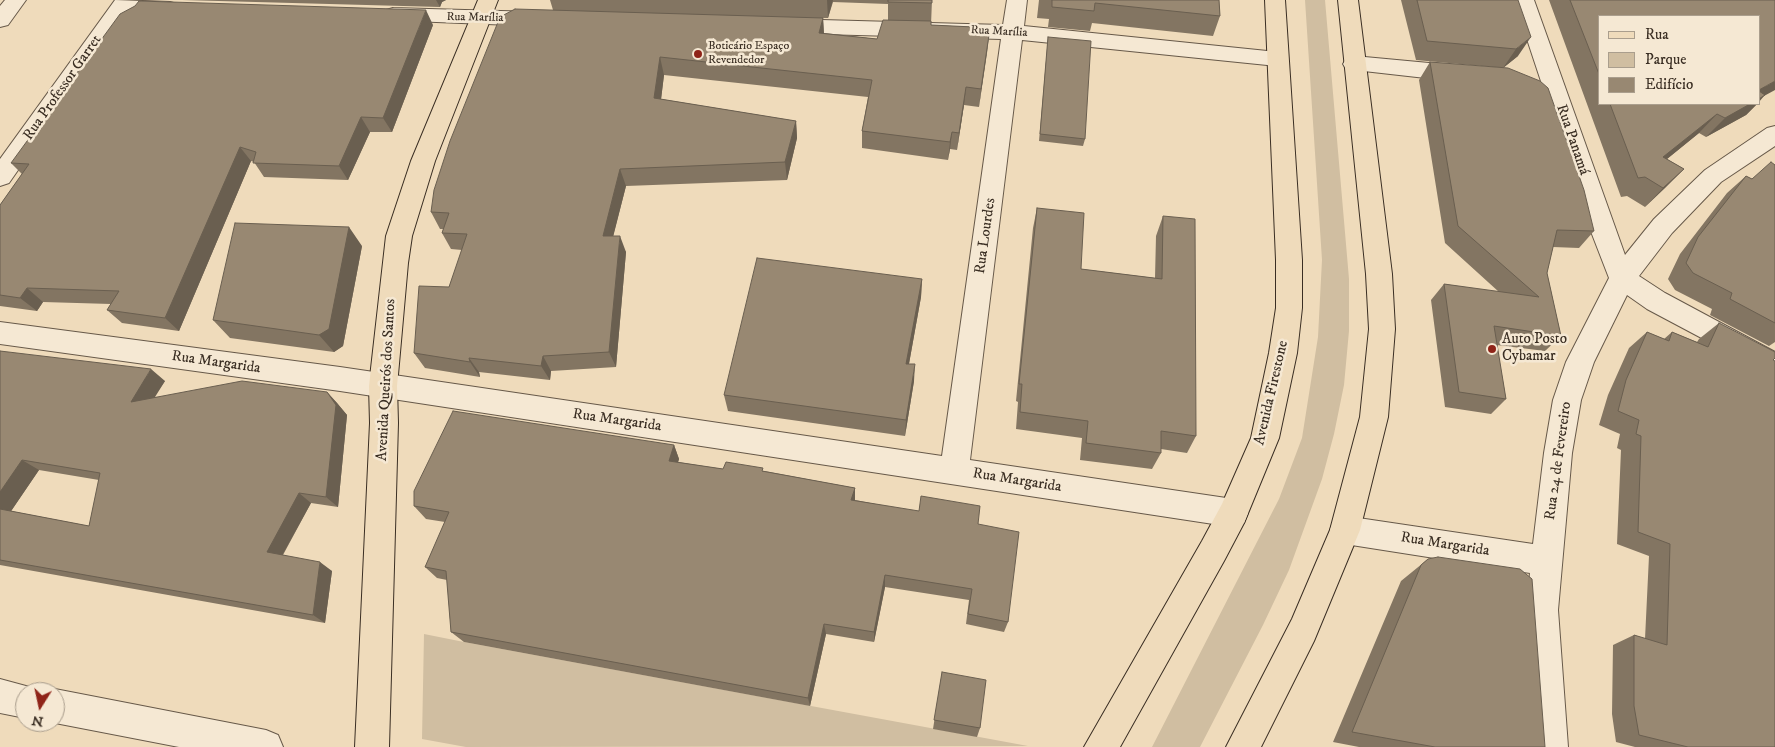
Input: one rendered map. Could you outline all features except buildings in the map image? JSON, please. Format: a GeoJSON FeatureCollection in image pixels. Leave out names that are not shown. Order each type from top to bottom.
{"type":"FeatureCollection","features":[{"type":"Feature","properties":{"kind":"main road","name":"Avenida Firestone"},"geometry":{"type":"LineString","coordinates":[[1101,747],[1232,513],[1265,438],[1283,353],[1289,308],[1289,260],[1275,0]]}},
{"type":"Feature","properties":{"kind":"main road"},"geometry":{"type":"LineString","coordinates":[[1243,747],[1303,630],[1345,530],[1374,417],[1382,329],[1379,274],[1348,0]]}},
{"type":"Feature","properties":{"kind":"main road","name":"Avenida Queirós dos Santos"},"geometry":{"type":"LineString","coordinates":[[372,747],[384,386],[390,295],[399,236],[423,161],[485,9]]}},
{"type":"Feature","properties":{"kind":"street"},"geometry":{"type":"LineString","coordinates":[[0,20],[16,0]]}},
{"type":"Feature","properties":{"kind":"street","name":"Rua Lourdes"},"geometry":{"type":"LineString","coordinates":[[954,471],[1017,0]]}},
{"type":"Feature","properties":{"kind":"street","name":"Rua Panamá"},"geometry":{"type":"LineString","coordinates":[[1524,0],[1543,81],[1622,278]]}},
{"type":"Feature","properties":{"kind":"street"},"geometry":{"type":"LineString","coordinates":[[123,4],[188,10]]}},
{"type":"Feature","properties":{"kind":"street","name":"Rua Professor Garret"},"geometry":{"type":"LineString","coordinates":[[0,177],[123,4]]}},
{"type":"Feature","properties":{"kind":"street","name":"Rua Marília"},"geometry":{"type":"LineString","coordinates":[[376,15],[485,9],[560,20]]}},
{"type":"Feature","properties":{"kind":"street","name":"Rua Marília"},"geometry":{"type":"LineString","coordinates":[[767,25],[1013,32],[1277,59]]}},
{"type":"Feature","properties":{"kind":"street"},"geometry":{"type":"LineString","coordinates":[[1354,64],[1485,76]]}},
{"type":"Feature","properties":{"kind":"street","name":"Rua 24 de Fevereiro"},"geometry":{"type":"LineString","coordinates":[[1550,747],[1542,610],[1558,453],[1567,400],[1580,362],[1622,278],[1663,226],[1713,176],[1775,134]]}},
{"type":"Feature","properties":{"kind":"street"},"geometry":{"type":"LineString","coordinates":[[1622,278],[1656,301],[1775,365]]}},
{"type":"Feature","properties":{"kind":"street","name":"Rua Margarida"},"geometry":{"type":"LineString","coordinates":[[0,333],[384,386],[1232,513]]}},
{"type":"Feature","properties":{"kind":"street","name":"Rua Margarida"},"geometry":{"type":"LineString","coordinates":[[1345,530],[1546,561]]}},
{"type":"Feature","properties":{"kind":"street"},"geometry":{"type":"LineString","coordinates":[[0,696],[15,698]]}},
{"type":"Feature","properties":{"kind":"street"},"geometry":{"type":"LineString","coordinates":[[65,708],[266,747]]}},
{"type":"Feature","properties":{"kind":"green space"},"geometry":{"type":"Polygon","coordinates":[[[1305,0],[1325,0],[1349,279],[1349,331],[1344,385],[1334,434],[1322,479],[1289,570],[1200,747],[1152,747],[1279,499],[1302,438],[1318,337],[1322,260],[1305,0]]]}},
{"type":"Feature","properties":{"kind":"green space"},"geometry":{"type":"Polygon","coordinates":[[[424,634],[1028,746],[466,747],[422,739],[424,634]]]}},
{"type":"Feature","properties":{"kind":"place","name":"Boticário Espaço Revendedor"},"geometry":{"type":"Point","coordinates":[698,54]}},
{"type":"Feature","properties":{"kind":"place","name":"Auto Posto Cybamar"},"geometry":{"type":"Point","coordinates":[1492,349]}}]}
